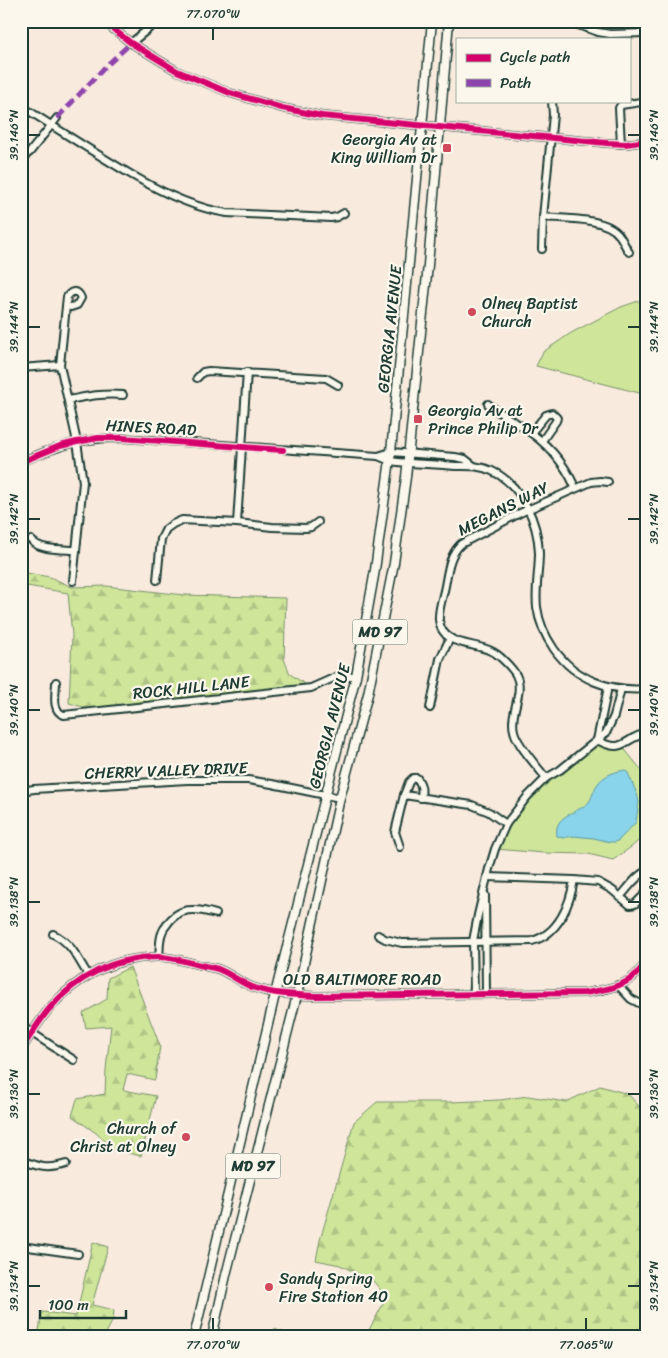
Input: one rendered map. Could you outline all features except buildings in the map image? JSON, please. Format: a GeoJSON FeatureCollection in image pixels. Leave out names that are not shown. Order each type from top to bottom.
{"type":"FeatureCollection","features":[{"type":"Feature","properties":{"kind":"main road","name":"GEORGIA AVENUE"},"geometry":{"type":"LineString","coordinates":[[194,1337],[276,993],[356,676],[376,570],[391,452],[432,21]]}},
{"type":"Feature","properties":{"kind":"main road","name":"GEORGIA AVENUE"},"geometry":{"type":"LineString","coordinates":[[212,1337],[297,995],[340,798],[368,694],[394,563],[407,463],[429,255],[449,21]]}},
{"type":"Feature","properties":{"kind":"street"},"geometry":{"type":"LineString","coordinates":[[102,21],[131,43],[177,71],[214,87],[255,101],[322,116],[621,144],[647,141]]}},
{"type":"Feature","properties":{"kind":"street"},"geometry":{"type":"LineString","coordinates":[[131,43],[158,21]]}},
{"type":"Feature","properties":{"kind":"street"},"geometry":{"type":"LineString","coordinates":[[566,21],[610,34],[647,34]]}},
{"type":"Feature","properties":{"kind":"street"},"geometry":{"type":"LineString","coordinates":[[542,249],[543,217],[553,115],[552,102]]}},
{"type":"Feature","properties":{"kind":"street"},"geometry":{"type":"LineString","coordinates":[[621,144],[619,108],[621,105],[641,102]]}},
{"type":"Feature","properties":{"kind":"street"},"geometry":{"type":"LineString","coordinates":[[21,106],[113,164],[152,186],[211,211],[331,218],[344,213]]}},
{"type":"Feature","properties":{"kind":"street"},"geometry":{"type":"LineString","coordinates":[[21,158],[30,152],[57,118]]}},
{"type":"Feature","properties":{"kind":"street"},"geometry":{"type":"LineString","coordinates":[[543,217],[594,221],[605,224],[619,234],[629,252]]}},
{"type":"Feature","properties":{"kind":"street"},"geometry":{"type":"LineString","coordinates":[[66,306],[60,365],[77,442],[82,482],[73,581]]}},
{"type":"Feature","properties":{"kind":"street"},"geometry":{"type":"LineString","coordinates":[[21,368],[60,365]]}},
{"type":"Feature","properties":{"kind":"street"},"geometry":{"type":"LineString","coordinates":[[197,378],[203,372],[209,371],[247,372],[326,378],[338,385]]}},
{"type":"Feature","properties":{"kind":"street"},"geometry":{"type":"LineString","coordinates":[[237,523],[247,372]]}},
{"type":"Feature","properties":{"kind":"street"},"geometry":{"type":"LineString","coordinates":[[69,400],[99,394],[124,395]]}},
{"type":"Feature","properties":{"kind":"street"},"geometry":{"type":"LineString","coordinates":[[488,404],[542,441],[563,466],[575,488]]}},
{"type":"Feature","properties":{"kind":"street"},"geometry":{"type":"LineString","coordinates":[[531,433],[546,415],[552,413],[557,418],[556,421],[542,441]]}},
{"type":"Feature","properties":{"kind":"street","name":"HINES ROAD"},"geometry":{"type":"LineString","coordinates":[[21,462],[60,446],[98,438],[122,438],[378,456],[390,461],[407,463],[474,466]]}},
{"type":"Feature","properties":{"kind":"street"},"geometry":{"type":"LineString","coordinates":[[391,452],[465,459],[474,466],[494,472],[508,482],[519,494],[534,522],[539,554],[537,608],[546,637],[561,659],[587,679],[608,687],[647,690]]}},
{"type":"Feature","properties":{"kind":"street","name":"HINES ROAD"},"geometry":{"type":"LineString","coordinates":[[378,456],[391,452]]}},
{"type":"Feature","properties":{"kind":"street","name":"MEGANS WAY"},"geometry":{"type":"LineString","coordinates":[[450,638],[441,628],[439,617],[450,561],[454,552],[465,541],[575,488],[591,482],[608,482]]}},
{"type":"Feature","properties":{"kind":"street"},"geometry":{"type":"LineString","coordinates":[[157,580],[161,539],[166,529],[182,520],[306,528],[311,528],[318,522]]}},
{"type":"Feature","properties":{"kind":"street"},"geometry":{"type":"LineString","coordinates":[[32,540],[41,547],[76,550]]}},
{"type":"Feature","properties":{"kind":"street"},"geometry":{"type":"LineString","coordinates":[[430,708],[440,659],[450,638],[461,643],[484,647],[492,651],[516,675],[519,685],[513,722],[514,732],[546,778]]}},
{"type":"Feature","properties":{"kind":"street","name":"ROCK HILL LANE"},"geometry":{"type":"LineString","coordinates":[[56,682],[56,709],[59,713],[64,714],[311,688],[338,676],[356,676]]}},
{"type":"Feature","properties":{"kind":"street"},"geometry":{"type":"LineString","coordinates":[[597,740],[608,687]]}},
{"type":"Feature","properties":{"kind":"street"},"geometry":{"type":"LineString","coordinates":[[474,994],[473,941],[487,877],[495,849],[506,824],[527,797],[546,778],[560,770],[606,733],[614,716],[621,689]]}},
{"type":"Feature","properties":{"kind":"street"},"geometry":{"type":"LineString","coordinates":[[597,740],[614,747],[622,746],[636,736],[647,733]]}},
{"type":"Feature","properties":{"kind":"street"},"geometry":{"type":"LineString","coordinates":[[400,847],[396,832],[400,809],[409,782],[413,778],[417,778],[422,787],[421,798]]}},
{"type":"Feature","properties":{"kind":"street","name":"CHERRY VALLEY DRIVE"},"geometry":{"type":"LineString","coordinates":[[21,791],[217,780],[248,780],[340,798]]}},
{"type":"Feature","properties":{"kind":"street"},"geometry":{"type":"LineString","coordinates":[[404,795],[472,805],[489,812],[506,824]]}},
{"type":"Feature","properties":{"kind":"street"},"geometry":{"type":"LineString","coordinates":[[620,897],[643,872],[647,871]]}},
{"type":"Feature","properties":{"kind":"street"},"geometry":{"type":"LineString","coordinates":[[487,877],[598,882],[632,905],[647,892]]}},
{"type":"Feature","properties":{"kind":"street"},"geometry":{"type":"LineString","coordinates":[[378,935],[385,939],[402,943],[532,941],[545,936],[556,925],[571,898],[574,880]]}},
{"type":"Feature","properties":{"kind":"street"},"geometry":{"type":"LineString","coordinates":[[485,888],[486,993]]}},
{"type":"Feature","properties":{"kind":"street"},"geometry":{"type":"LineString","coordinates":[[160,957],[162,933],[171,918],[180,912],[190,910],[203,910],[216,914]]}},
{"type":"Feature","properties":{"kind":"street"},"geometry":{"type":"LineString","coordinates":[[53,934],[62,938],[71,947],[88,975]]}},
{"type":"Feature","properties":{"kind":"street","name":"OLD BALTIMORE ROAD"},"geometry":{"type":"LineString","coordinates":[[21,1050],[48,1010],[66,992],[88,975],[128,959],[160,957],[179,960],[218,970],[255,988],[297,995],[584,993],[605,990],[618,985],[633,977],[647,962]]}},
{"type":"Feature","properties":{"kind":"street"},"geometry":{"type":"LineString","coordinates":[[618,985],[631,999],[647,1006]]}},
{"type":"Feature","properties":{"kind":"street"},"geometry":{"type":"LineString","coordinates":[[21,1026],[74,1060]]}},
{"type":"Feature","properties":{"kind":"street"},"geometry":{"type":"LineString","coordinates":[[21,1160],[41,1167],[56,1167],[66,1164]]}},
{"type":"Feature","properties":{"kind":"street"},"geometry":{"type":"LineString","coordinates":[[21,1246],[78,1254]]}},
{"type":"Feature","properties":{"kind":"green space"},"geometry":{"type":"Polygon","coordinates":[[[647,298],[647,395],[536,366],[543,352],[571,333],[621,307],[647,298]]]}},
{"type":"Feature","properties":{"kind":"green space"},"geometry":{"type":"Polygon","coordinates":[[[21,572],[50,577],[72,587],[106,586],[184,595],[286,598],[284,659],[290,674],[311,688],[97,711],[69,703],[72,635],[68,593],[21,585],[21,572]]]}},
{"type":"Feature","properties":{"kind":"green space"},"geometry":{"type":"Polygon","coordinates":[[[597,740],[622,746],[647,777],[647,839],[642,837],[613,860],[588,854],[495,849],[506,824],[527,797],[597,740]]]}},
{"type":"Feature","properties":{"kind":"green space"},"geometry":{"type":"Polygon","coordinates":[[[130,967],[160,1046],[155,1080],[127,1074],[123,1090],[156,1096],[141,1156],[114,1150],[96,1133],[72,1116],[77,1099],[105,1094],[111,1026],[86,1028],[83,1013],[107,999],[108,978],[130,967]]]}},
{"type":"Feature","properties":{"kind":"green space"},"geometry":{"type":"Polygon","coordinates":[[[600,1086],[628,1094],[647,1115],[647,1337],[365,1337],[387,1297],[373,1281],[340,1265],[316,1260],[354,1122],[377,1102],[451,1102],[500,1100],[528,1096],[566,1102],[600,1086]]]}},
{"type":"Feature","properties":{"kind":"green space"},"geometry":{"type":"Polygon","coordinates":[[[93,1242],[108,1247],[92,1305],[114,1310],[113,1320],[104,1337],[38,1337],[42,1312],[76,1316],[93,1242]]]}},
{"type":"Feature","properties":{"kind":"green space"},"geometry":{"type":"Polygon","coordinates":[[[274,1329],[298,1337],[272,1337],[274,1329]]]}},
{"type":"Feature","properties":{"kind":"water"},"geometry":{"type":"Polygon","coordinates":[[[625,770],[628,773],[639,802],[636,822],[619,840],[610,842],[594,838],[573,836],[563,838],[557,836],[557,829],[562,819],[589,802],[599,782],[615,772],[625,770]]]}},
{"type":"Feature","properties":{"kind":"marked path"},"geometry":{"type":"LineString","coordinates":[[57,118],[107,65],[131,43]]}},
{"type":"Feature","properties":{"kind":"cycle path"},"geometry":{"type":"LineString","coordinates":[[103,21],[131,43],[177,71],[230,93],[282,108],[322,116],[607,143],[626,144],[647,141]]}},
{"type":"Feature","properties":{"kind":"cycle path"},"geometry":{"type":"LineString","coordinates":[[21,462],[60,446],[98,438],[122,438],[283,450]]}},
{"type":"Feature","properties":{"kind":"cycle path"},"geometry":{"type":"LineString","coordinates":[[21,1050],[49,1009],[60,997],[84,978],[127,960],[158,957],[177,959],[218,969],[241,982],[263,990],[319,996],[585,993],[622,984],[635,975],[647,962]]}},
{"type":"Feature","properties":{"kind":"place","name":"Georgia Av at King William Dr"},"geometry":{"type":"Point","coordinates":[447,148]}},
{"type":"Feature","properties":{"kind":"place","name":"Olney Baptist Church"},"geometry":{"type":"Point","coordinates":[472,312]}},
{"type":"Feature","properties":{"kind":"place","name":"Georgia Av at Prince Philip Dr"},"geometry":{"type":"Point","coordinates":[418,419]}},
{"type":"Feature","properties":{"kind":"place","name":"Church of Christ at Olney"},"geometry":{"type":"Point","coordinates":[186,1137]}},
{"type":"Feature","properties":{"kind":"place","name":"Sandy Spring Fire Station 40"},"geometry":{"type":"Point","coordinates":[269,1287]}}]}
